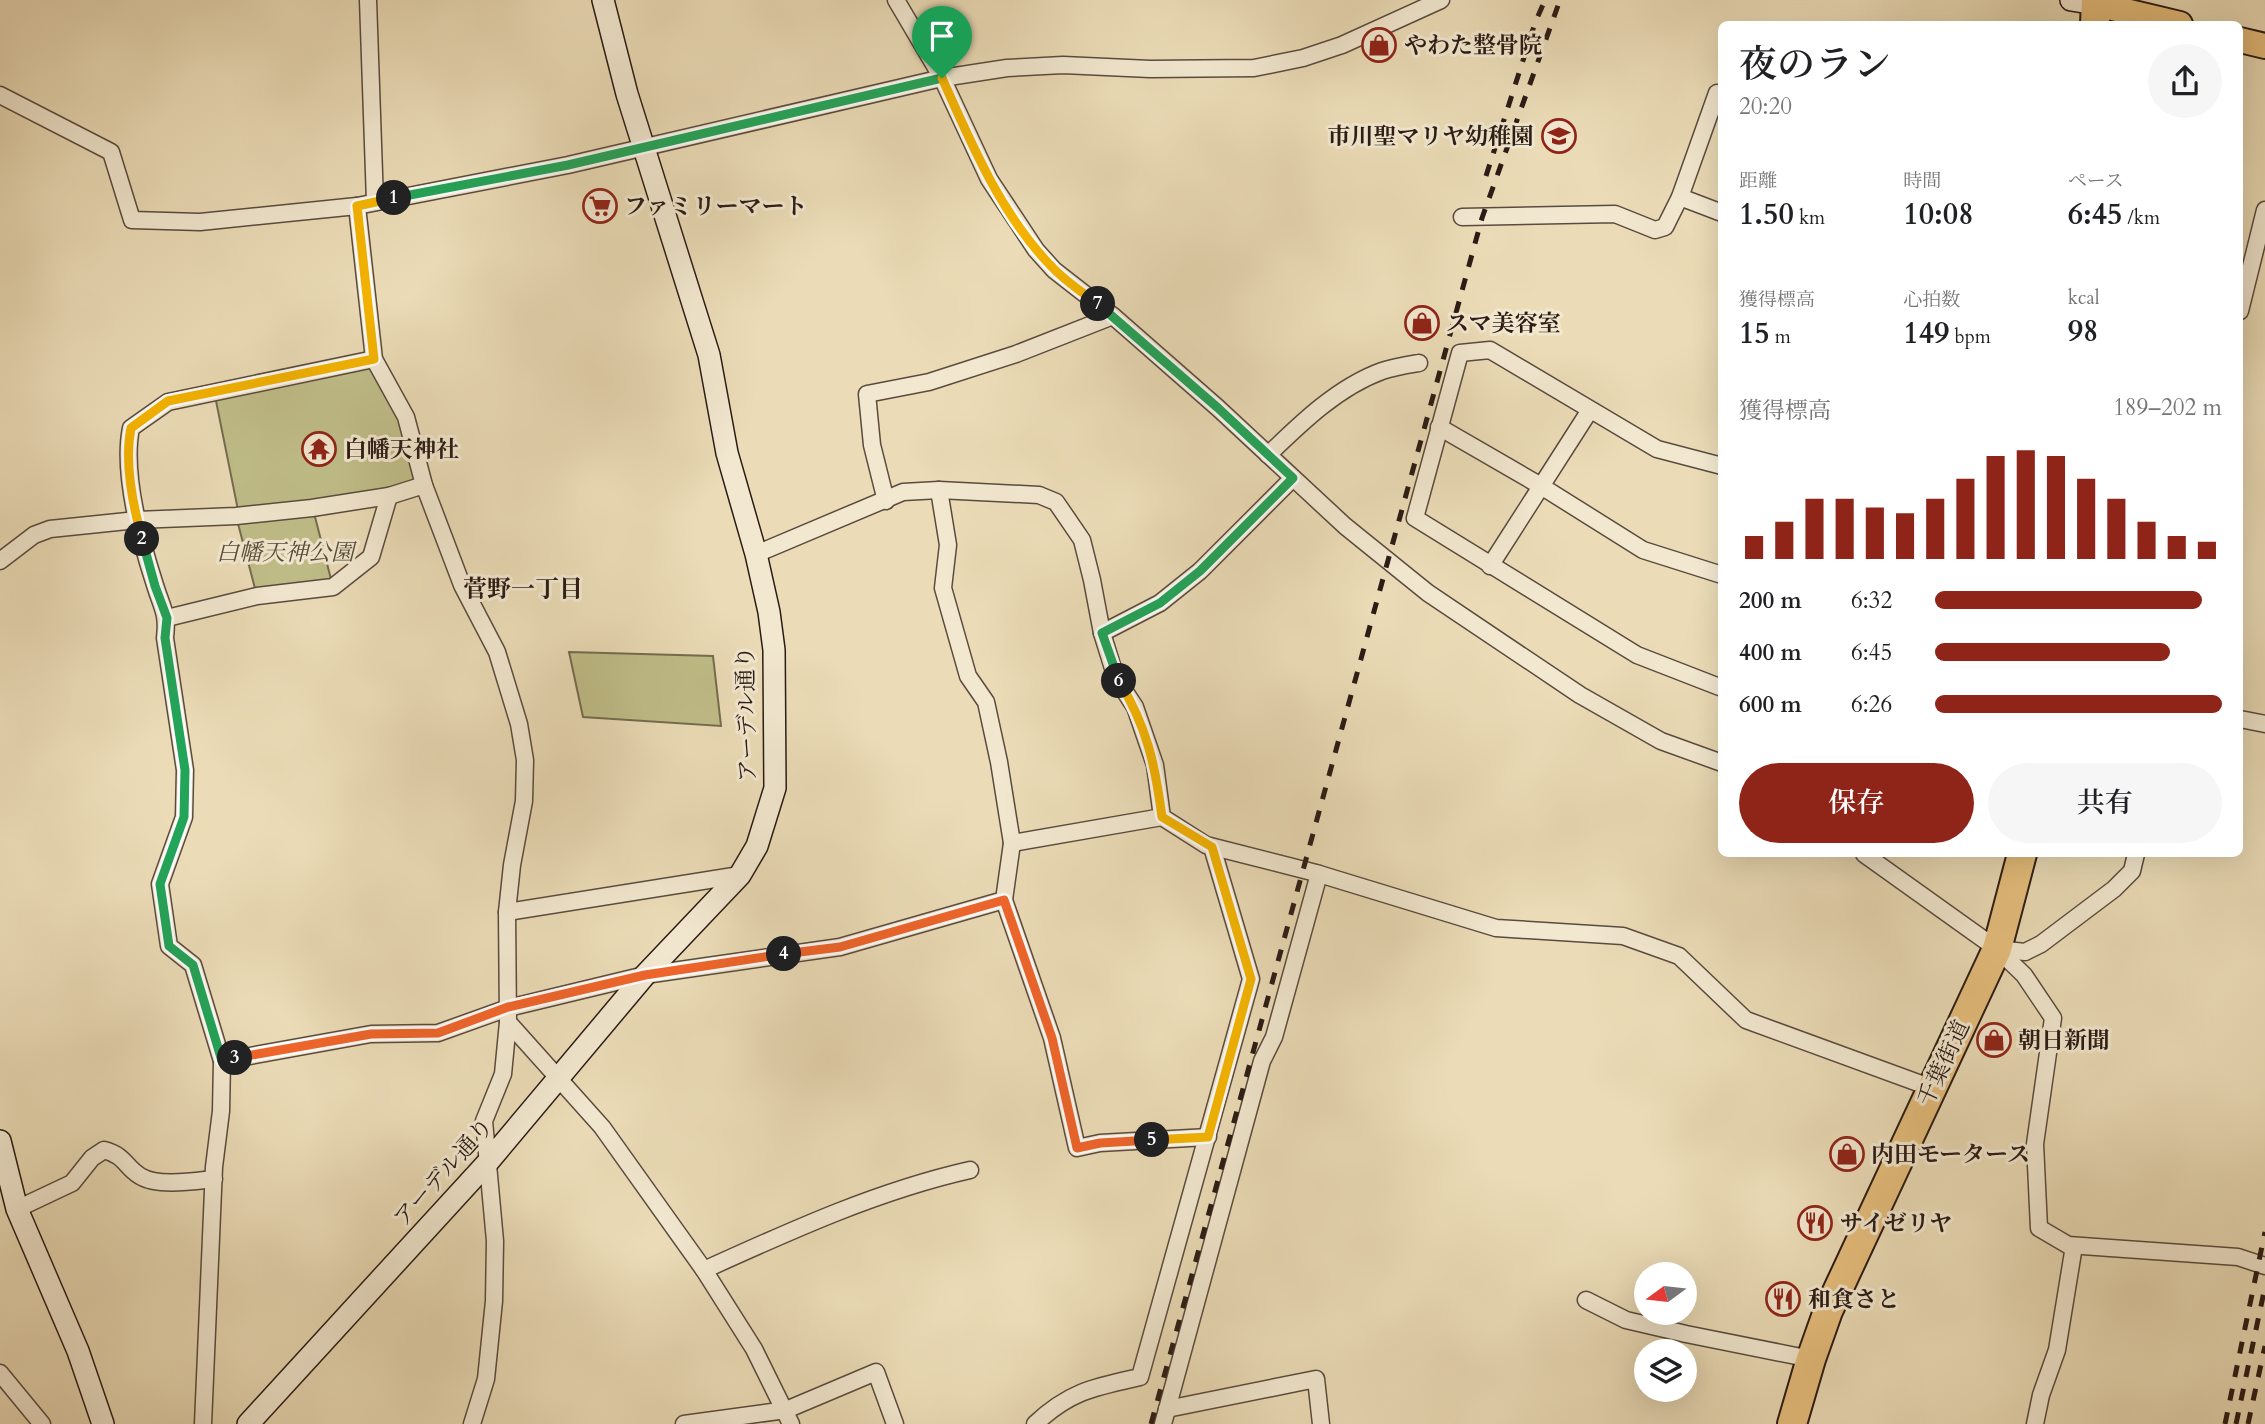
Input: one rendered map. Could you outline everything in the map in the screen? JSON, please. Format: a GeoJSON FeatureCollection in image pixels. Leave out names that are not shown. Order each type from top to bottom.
{"type":"FeatureCollection","features":[{"type":"Feature","properties":{"kind":"highway","name":"千葉街道"},"geometry":{"type":"LineString","coordinates":[[1792,1424],[1828,1311],[1997,949],[2021,857]]}},
{"type":"Feature","properties":{"kind":"main road"},"geometry":{"type":"LineString","coordinates":[[2089,7],[2164,21]]}},
{"type":"Feature","properties":{"kind":"main road"},"geometry":{"type":"LineString","coordinates":[[2243,41],[2265,46]]}},
{"type":"Feature","properties":{"kind":"street"},"geometry":{"type":"LineString","coordinates":[[368,0],[374,202]]}},
{"type":"Feature","properties":{"kind":"street","name":"アーデル通り"},"geometry":{"type":"LineString","coordinates":[[248,1424],[488,1162],[645,975],[740,875],[757,846],[775,788],[774,650],[769,612],[756,554],[727,453],[709,355],[644,147],[603,0]]}},
{"type":"Feature","properties":{"kind":"street"},"geometry":{"type":"LineString","coordinates":[[895,0],[942,78],[989,179],[1036,250],[1054,270],[1113,317],[1345,526],[1428,593],[1569,688],[1661,741],[1718,762]]}},
{"type":"Feature","properties":{"kind":"street"},"geometry":{"type":"LineString","coordinates":[[0,95],[111,152],[132,220],[200,222],[357,206],[568,165],[942,78],[1007,68],[1063,65],[1150,69],[1254,68],[1303,58],[1342,44],[1441,0]]}},
{"type":"Feature","properties":{"kind":"street"},"geometry":{"type":"LineString","coordinates":[[1462,217],[1615,214],[1656,230],[1665,227],[1680,197],[1717,93]]}},
{"type":"Feature","properties":{"kind":"street"},"geometry":{"type":"LineString","coordinates":[[1680,197],[1718,211]]}},
{"type":"Feature","properties":{"kind":"street"},"geometry":{"type":"LineString","coordinates":[[357,206],[374,359],[405,417],[424,485],[462,585],[497,652],[519,724],[525,760],[524,801],[512,865],[507,912],[508,1015],[503,1074],[484,1121],[495,1241],[494,1301],[486,1378],[472,1424]]}},
{"type":"Feature","properties":{"kind":"street"},"geometry":{"type":"LineString","coordinates":[[2243,300],[2263,230],[2265,210]]}},
{"type":"Feature","properties":{"kind":"street"},"geometry":{"type":"LineString","coordinates":[[886,501],[872,445],[867,394],[929,382],[1016,354],[1113,317]]}},
{"type":"Feature","properties":{"kind":"street"},"geometry":{"type":"LineString","coordinates":[[1718,465],[1657,449],[1490,350],[1460,353],[1415,518],[1637,655],[1718,686]]}},
{"type":"Feature","properties":{"kind":"street"},"geometry":{"type":"LineString","coordinates":[[203,1424],[222,1061],[193,965],[169,946],[164,925],[160,884],[184,817],[185,770],[165,638],[167,618],[155,586],[137,520],[127,447],[131,428],[168,401],[374,359]]}},
{"type":"Feature","properties":{"kind":"street"},"geometry":{"type":"LineString","coordinates":[[1268,455],[1302,421],[1361,380],[1384,370],[1419,363]]}},
{"type":"Feature","properties":{"kind":"street"},"geometry":{"type":"LineString","coordinates":[[1490,566],[1590,410]]}},
{"type":"Feature","properties":{"kind":"street"},"geometry":{"type":"LineString","coordinates":[[1438,427],[1541,486],[1643,550],[1718,574]]}},
{"type":"Feature","properties":{"kind":"street"},"geometry":{"type":"LineString","coordinates":[[1102,633],[1160,603],[1200,571],[1293,478]]}},
{"type":"Feature","properties":{"kind":"street"},"geometry":{"type":"LineString","coordinates":[[0,561],[34,535],[50,529],[312,508],[389,496],[424,485]]}},
{"type":"Feature","properties":{"kind":"street"},"geometry":{"type":"LineString","coordinates":[[939,491],[948,545],[943,589],[968,676],[986,702],[1012,843],[1004,900],[1052,1038],[1077,1148],[1100,1143],[1208,1137]]}},
{"type":"Feature","properties":{"kind":"street"},"geometry":{"type":"LineString","coordinates":[[756,554],[903,492],[1040,495],[1056,502],[1082,540],[1102,633],[1116,678],[1135,707],[1155,765],[1162,817]]}},
{"type":"Feature","properties":{"kind":"street"},"geometry":{"type":"LineString","coordinates":[[167,618],[257,596],[333,587],[371,556],[389,496]]}},
{"type":"Feature","properties":{"kind":"street"},"geometry":{"type":"LineString","coordinates":[[2243,720],[2265,724]]}},
{"type":"Feature","properties":{"kind":"street"},"geometry":{"type":"LineString","coordinates":[[1012,843],[1162,817],[1212,847],[1319,874],[1496,928],[1623,936],[1679,956],[1746,1020],[1932,1088]]}},
{"type":"Feature","properties":{"kind":"street"},"geometry":{"type":"LineString","coordinates":[[1035,1424],[1068,1398],[1095,1387],[1140,1377],[1251,979],[1212,847]]}},
{"type":"Feature","properties":{"kind":"street"},"geometry":{"type":"LineString","coordinates":[[1868,857],[1997,949],[2024,975],[2053,1018],[2035,1144],[2039,1228],[2068,1245],[2238,1257],[2265,1266]]}},
{"type":"Feature","properties":{"kind":"street"},"geometry":{"type":"LineString","coordinates":[[1997,949],[2025,952],[2041,944],[2114,889],[2132,871],[2135,857]]}},
{"type":"Feature","properties":{"kind":"street"},"geometry":{"type":"LineString","coordinates":[[1319,874],[1274,1037],[1259,1073],[1165,1417],[1316,1379],[1321,1424]]}},
{"type":"Feature","properties":{"kind":"street"},"geometry":{"type":"LineString","coordinates":[[507,912],[740,875]]}},
{"type":"Feature","properties":{"kind":"street"},"geometry":{"type":"LineString","coordinates":[[222,1061],[371,1034],[438,1033],[645,975],[840,947],[1004,900]]}},
{"type":"Feature","properties":{"kind":"street"},"geometry":{"type":"LineString","coordinates":[[508,1015],[559,1080],[601,1127],[704,1270],[754,1349],[788,1417]]}},
{"type":"Feature","properties":{"kind":"street"},"geometry":{"type":"LineString","coordinates":[[0,1141],[17,1209],[78,1351],[103,1424]]}},
{"type":"Feature","properties":{"kind":"street"},"geometry":{"type":"LineString","coordinates":[[17,1209],[72,1183],[92,1158],[104,1150],[118,1154],[140,1176],[148,1179],[181,1182],[214,1179]]}},
{"type":"Feature","properties":{"kind":"street"},"geometry":{"type":"LineString","coordinates":[[704,1270],[810,1222],[922,1181],[970,1170]]}},
{"type":"Feature","properties":{"kind":"street"},"geometry":{"type":"LineString","coordinates":[[2035,1424],[2041,1395],[2057,1350],[2074,1245]]}},
{"type":"Feature","properties":{"kind":"street"},"geometry":{"type":"LineString","coordinates":[[1586,1300],[1626,1320],[1686,1335],[1811,1359]]}},
{"type":"Feature","properties":{"kind":"street"},"geometry":{"type":"LineString","coordinates":[[684,1424],[788,1417],[876,1372],[895,1424]]}},
{"type":"Feature","properties":{"kind":"street"},"geometry":{"type":"LineString","coordinates":[[0,1373],[42,1424]]}},
{"type":"Feature","properties":{"kind":"green space","name":"白幡天神社"},"geometry":{"type":"Polygon","coordinates":[[[374,359],[406,417],[424,485],[313,509],[333,587],[257,596],[236,516],[238,510],[214,391],[374,359]]]}},
{"type":"Feature","properties":{"kind":"green space"},"geometry":{"type":"Polygon","coordinates":[[[569,652],[713,656],[721,726],[583,717],[569,652]]]}},
{"type":"Feature","properties":{"kind":"railway"},"geometry":{"type":"LineString","coordinates":[[1486,176],[1535,23],[1545,0]]}},
{"type":"Feature","properties":{"kind":"railway"},"geometry":{"type":"LineString","coordinates":[[1151,1424],[1482,218],[1560,0]]}},
{"type":"Feature","properties":{"kind":"railway"},"geometry":{"type":"LineString","coordinates":[[2225,1424],[2265,1232]]}},
{"type":"Feature","properties":{"kind":"railway"},"geometry":{"type":"LineString","coordinates":[[2236,1424],[2265,1287]]}},
{"type":"Feature","properties":{"kind":"railway"},"geometry":{"type":"LineString","coordinates":[[2248,1424],[2265,1346]]}},
{"type":"Feature","properties":{"kind":"place","name":"やわた整骨院"},"geometry":{"type":"Point","coordinates":[1379,45]}},
{"type":"Feature","properties":{"kind":"place","name":"市川聖マリヤ幼稚園"},"geometry":{"type":"Point","coordinates":[1559,136]}},
{"type":"Feature","properties":{"kind":"place","name":"ファミリーマート"},"geometry":{"type":"Point","coordinates":[600,206]}},
{"type":"Feature","properties":{"kind":"place","name":"スマ美容室"},"geometry":{"type":"Point","coordinates":[1422,323]}},
{"type":"Feature","properties":{"kind":"place","name":"白幡天神社"},"geometry":{"type":"Point","coordinates":[319,449]}},
{"type":"Feature","properties":{"kind":"place","name":"朝日新聞"},"geometry":{"type":"Point","coordinates":[1994,1040]}},
{"type":"Feature","properties":{"kind":"place","name":"内田モータース"},"geometry":{"type":"Point","coordinates":[1847,1154]}},
{"type":"Feature","properties":{"kind":"place","name":"サイゼリヤ"},"geometry":{"type":"Point","coordinates":[1815,1223]}},
{"type":"Feature","properties":{"kind":"place","name":"和食さと"},"geometry":{"type":"Point","coordinates":[1783,1299]}},
{"type":"Feature","properties":{"kind":"district","name":"菅野一丁目"},"geometry":{"type":"Point","coordinates":[523,589]}},
{"type":"Feature","properties":{"kind":"route"},"geometry":{"type":"LineString","coordinates":[[942,78],[989,179],[1036,250],[1054,270],[1218,408],[1293,478],[1200,571],[1160,603],[1102,633],[1116,678],[1135,707],[1155,765],[1162,817],[1212,847],[1251,979],[1208,1137],[1100,1143],[1077,1148],[1052,1038],[1004,900],[840,947],[645,975],[508,1007],[438,1033],[371,1034],[222,1061],[193,965],[169,946],[164,925],[160,884],[184,817],[185,770],[165,638],[167,618],[155,586],[137,520],[127,447],[131,428],[168,401],[374,359],[357,206],[568,165],[942,78]]}},
{"type":"Feature","properties":{"kind":"park label","name":"白幡天神公園"},"geometry":{"type":"Point","coordinates":[285,552]}}]}
